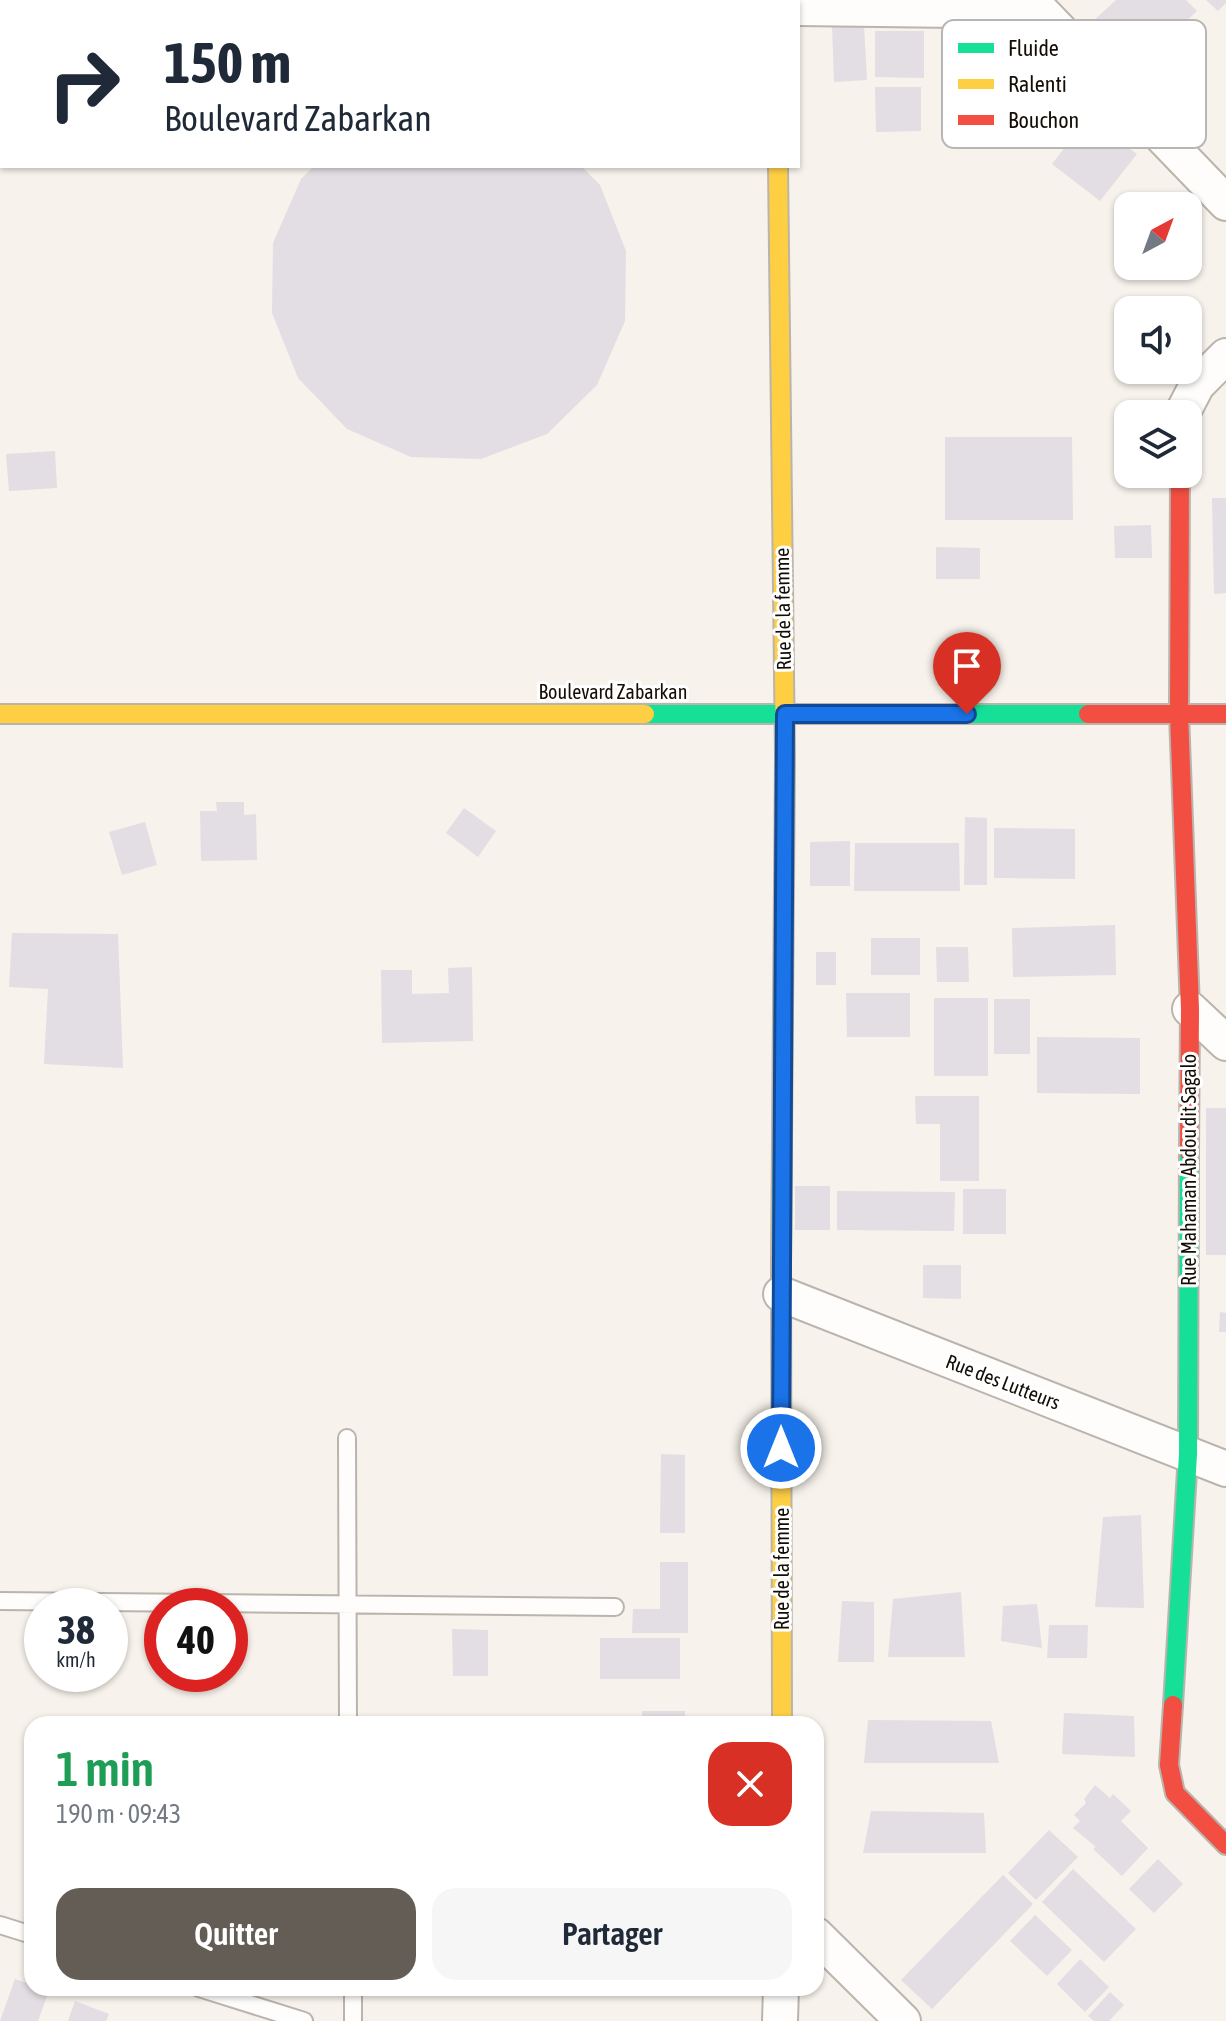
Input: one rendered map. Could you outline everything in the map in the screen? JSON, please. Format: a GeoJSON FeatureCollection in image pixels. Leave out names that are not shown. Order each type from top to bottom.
{"type":"FeatureCollection","features":[{"type":"Feature","properties":{"kind":"street"},"geometry":{"type":"LineString","coordinates":[[800,8],[1041,11],[1050,20]]}},
{"type":"Feature","properties":{"kind":"street"},"geometry":{"type":"LineString","coordinates":[[1173,148],[1226,203]]}},
{"type":"Feature","properties":{"kind":"street","name":"Rue de la femme"},"geometry":{"type":"LineString","coordinates":[[778,168],[785,714],[782,1716]]}},
{"type":"Feature","properties":{"kind":"street"},"geometry":{"type":"LineString","coordinates":[[1189,400],[1197,385],[1226,356]]}},
{"type":"Feature","properties":{"kind":"street","name":"Rue Mahaman Abdou dit Sagalo"},"geometry":{"type":"LineString","coordinates":[[1180,488],[1179,714],[1190,1009],[1188,1454],[1169,1765],[1175,1793],[1226,1845]]}},
{"type":"Feature","properties":{"kind":"street","name":"Boulevard Zabarkan"},"geometry":{"type":"LineString","coordinates":[[0,714],[1226,714]]}},
{"type":"Feature","properties":{"kind":"street"},"geometry":{"type":"LineString","coordinates":[[1190,1009],[1226,1043]]}},
{"type":"Feature","properties":{"kind":"street","name":"Rue des Lutteurs"},"geometry":{"type":"LineString","coordinates":[[781,1294],[1226,1469]]}},
{"type":"Feature","properties":{"kind":"street"},"geometry":{"type":"LineString","coordinates":[[824,1943],[903,2021]]}},
{"type":"Feature","properties":{"kind":"street"},"geometry":{"type":"LineString","coordinates":[[780,2021],[781,1996]]}},
{"type":"Feature","properties":{"kind":"lane"},"geometry":{"type":"LineString","coordinates":[[347,1438],[348,1716]]}},
{"type":"Feature","properties":{"kind":"lane"},"geometry":{"type":"LineString","coordinates":[[0,1601],[615,1607]]}},
{"type":"Feature","properties":{"kind":"lane"},"geometry":{"type":"LineString","coordinates":[[0,1925],[24,1932]]}},
{"type":"Feature","properties":{"kind":"lane"},"geometry":{"type":"LineString","coordinates":[[224,1996],[304,2021]]}},
{"type":"Feature","properties":{"kind":"lane"},"geometry":{"type":"LineString","coordinates":[[353,1996],[353,2021]]}},
{"type":"Feature","properties":{"kind":"building"},"geometry":{"type":"Polygon","coordinates":[[[1116,0],[1186,0],[1197,11],[1187,20],[1094,20],[1116,0]]]}},
{"type":"Feature","properties":{"kind":"building"},"geometry":{"type":"Polygon","coordinates":[[[1206,0],[1226,0],[1226,3],[1218,11],[1206,0]]]}},
{"type":"Feature","properties":{"kind":"building"},"geometry":{"type":"Polygon","coordinates":[[[864,25],[867,80],[834,82],[832,27],[864,25]]]}},
{"type":"Feature","properties":{"kind":"building"},"geometry":{"type":"Polygon","coordinates":[[[875,31],[924,31],[924,78],[875,77],[875,31]]]}},
{"type":"Feature","properties":{"kind":"building"},"geometry":{"type":"Polygon","coordinates":[[[875,87],[921,87],[921,131],[876,132],[875,87]]]}},
{"type":"Feature","properties":{"kind":"building"},"geometry":{"type":"Polygon","coordinates":[[[1064,148],[1129,148],[1137,154],[1100,201],[1052,164],[1064,148]]]}},
{"type":"Feature","properties":{"kind":"building"},"geometry":{"type":"Polygon","coordinates":[[[312,168],[583,168],[600,185],[626,251],[625,321],[597,385],[547,434],[481,459],[411,457],[347,429],[298,378],[272,313],[273,243],[301,179],[312,168]]]}},
{"type":"Feature","properties":{"kind":"building"},"geometry":{"type":"Polygon","coordinates":[[[945,437],[1072,437],[1073,520],[945,520],[945,437]]]}},
{"type":"Feature","properties":{"kind":"building"},"geometry":{"type":"Polygon","coordinates":[[[55,451],[57,488],[9,491],[6,454],[55,451]]]}},
{"type":"Feature","properties":{"kind":"building"},"geometry":{"type":"Polygon","coordinates":[[[1212,498],[1226,498],[1226,593],[1214,594],[1212,498]]]}},
{"type":"Feature","properties":{"kind":"building"},"geometry":{"type":"Polygon","coordinates":[[[1151,525],[1152,558],[1115,558],[1114,526],[1151,525]]]}},
{"type":"Feature","properties":{"kind":"building"},"geometry":{"type":"Polygon","coordinates":[[[936,547],[980,548],[980,579],[936,579],[936,547]]]}},
{"type":"Feature","properties":{"kind":"building"},"geometry":{"type":"Polygon","coordinates":[[[216,802],[244,802],[244,815],[256,814],[257,860],[201,861],[200,811],[217,811],[216,802]]]}},
{"type":"Feature","properties":{"kind":"building"},"geometry":{"type":"Polygon","coordinates":[[[464,808],[496,831],[478,857],[446,833],[464,808]]]}},
{"type":"Feature","properties":{"kind":"building"},"geometry":{"type":"Polygon","coordinates":[[[965,817],[987,818],[987,885],[964,885],[965,817]]]}},
{"type":"Feature","properties":{"kind":"building"},"geometry":{"type":"Polygon","coordinates":[[[145,822],[157,865],[122,875],[109,832],[145,822]]]}},
{"type":"Feature","properties":{"kind":"building"},"geometry":{"type":"Polygon","coordinates":[[[994,828],[1075,829],[1075,879],[994,878],[994,828]]]}},
{"type":"Feature","properties":{"kind":"building"},"geometry":{"type":"Polygon","coordinates":[[[850,841],[850,886],[810,886],[810,842],[850,841]]]}},
{"type":"Feature","properties":{"kind":"building"},"geometry":{"type":"Polygon","coordinates":[[[855,843],[959,843],[960,891],[854,891],[855,843]]]}},
{"type":"Feature","properties":{"kind":"building"},"geometry":{"type":"Polygon","coordinates":[[[1115,925],[1116,975],[1013,977],[1012,928],[1115,925]]]}},
{"type":"Feature","properties":{"kind":"building"},"geometry":{"type":"Polygon","coordinates":[[[12,933],[118,934],[123,1068],[44,1064],[48,989],[9,987],[12,933]]]}},
{"type":"Feature","properties":{"kind":"building"},"geometry":{"type":"Polygon","coordinates":[[[871,938],[920,938],[920,975],[871,975],[871,938]]]}},
{"type":"Feature","properties":{"kind":"building"},"geometry":{"type":"Polygon","coordinates":[[[936,947],[968,947],[969,982],[937,982],[936,947]]]}},
{"type":"Feature","properties":{"kind":"building"},"geometry":{"type":"Polygon","coordinates":[[[816,952],[836,952],[836,985],[816,985],[816,952]]]}},
{"type":"Feature","properties":{"kind":"building"},"geometry":{"type":"Polygon","coordinates":[[[472,967],[473,1041],[382,1043],[381,970],[412,970],[412,994],[449,993],[448,968],[472,967]]]}},
{"type":"Feature","properties":{"kind":"building"},"geometry":{"type":"Polygon","coordinates":[[[846,993],[910,993],[910,1037],[847,1037],[846,993]]]}},
{"type":"Feature","properties":{"kind":"building"},"geometry":{"type":"Polygon","coordinates":[[[934,998],[988,998],[988,1076],[934,1076],[934,998]]]}},
{"type":"Feature","properties":{"kind":"building"},"geometry":{"type":"Polygon","coordinates":[[[994,999],[1030,999],[1030,1054],[994,1054],[994,999]]]}},
{"type":"Feature","properties":{"kind":"building"},"geometry":{"type":"Polygon","coordinates":[[[1037,1037],[1140,1038],[1140,1094],[1037,1093],[1037,1037]]]}},
{"type":"Feature","properties":{"kind":"building"},"geometry":{"type":"Polygon","coordinates":[[[915,1096],[979,1096],[979,1181],[940,1181],[940,1124],[916,1124],[915,1096]]]}},
{"type":"Feature","properties":{"kind":"building"},"geometry":{"type":"Polygon","coordinates":[[[1206,1108],[1226,1108],[1226,1255],[1206,1255],[1206,1108]]]}},
{"type":"Feature","properties":{"kind":"building"},"geometry":{"type":"Polygon","coordinates":[[[795,1186],[830,1186],[830,1230],[795,1230],[795,1186]]]}},
{"type":"Feature","properties":{"kind":"building"},"geometry":{"type":"Polygon","coordinates":[[[963,1189],[1006,1189],[1006,1234],[963,1234],[963,1189]]]}},
{"type":"Feature","properties":{"kind":"building"},"geometry":{"type":"Polygon","coordinates":[[[837,1191],[955,1192],[954,1231],[837,1230],[837,1191]]]}},
{"type":"Feature","properties":{"kind":"building"},"geometry":{"type":"Polygon","coordinates":[[[923,1265],[961,1265],[961,1299],[923,1298],[923,1265]]]}},
{"type":"Feature","properties":{"kind":"building"},"geometry":{"type":"Polygon","coordinates":[[[1220,1312],[1226,1313],[1226,1332],[1219,1332],[1220,1312]]]}},
{"type":"Feature","properties":{"kind":"building"},"geometry":{"type":"Polygon","coordinates":[[[661,1454],[685,1455],[685,1533],[660,1533],[661,1454]]]}},
{"type":"Feature","properties":{"kind":"building"},"geometry":{"type":"Polygon","coordinates":[[[1141,1515],[1144,1608],[1095,1607],[1103,1517],[1141,1515]]]}},
{"type":"Feature","properties":{"kind":"building"},"geometry":{"type":"Polygon","coordinates":[[[660,1562],[688,1562],[688,1633],[632,1633],[633,1609],[660,1609],[660,1562]]]}},
{"type":"Feature","properties":{"kind":"building"},"geometry":{"type":"Polygon","coordinates":[[[961,1592],[965,1657],[888,1657],[893,1599],[961,1592]]]}},
{"type":"Feature","properties":{"kind":"building"},"geometry":{"type":"Polygon","coordinates":[[[842,1601],[874,1602],[874,1662],[838,1662],[842,1601]]]}},
{"type":"Feature","properties":{"kind":"building"},"geometry":{"type":"Polygon","coordinates":[[[1037,1604],[1042,1648],[1001,1641],[1003,1606],[1037,1604]]]}},
{"type":"Feature","properties":{"kind":"building"},"geometry":{"type":"Polygon","coordinates":[[[1049,1625],[1088,1625],[1087,1658],[1047,1658],[1049,1625]]]}},
{"type":"Feature","properties":{"kind":"building"},"geometry":{"type":"Polygon","coordinates":[[[452,1629],[488,1630],[488,1676],[453,1676],[452,1629]]]}},
{"type":"Feature","properties":{"kind":"building"},"geometry":{"type":"Polygon","coordinates":[[[600,1638],[680,1638],[680,1679],[600,1679],[600,1638]]]}},
{"type":"Feature","properties":{"kind":"building"},"geometry":{"type":"Polygon","coordinates":[[[642,1711],[685,1711],[685,1716],[642,1716],[642,1711]]]}},
{"type":"Feature","properties":{"kind":"building"},"geometry":{"type":"Polygon","coordinates":[[[1064,1713],[1134,1716],[1135,1757],[1062,1754],[1064,1713]]]}},
{"type":"Feature","properties":{"kind":"building"},"geometry":{"type":"Polygon","coordinates":[[[868,1720],[991,1721],[999,1763],[864,1763],[868,1720]]]}},
{"type":"Feature","properties":{"kind":"building"},"geometry":{"type":"Polygon","coordinates":[[[1095,1785],[1110,1798],[1113,1794],[1131,1811],[1121,1821],[1148,1848],[1122,1876],[1093,1849],[1096,1847],[1073,1828],[1080,1821],[1074,1815],[1086,1803],[1084,1799],[1095,1785]]]}},
{"type":"Feature","properties":{"kind":"building"},"geometry":{"type":"Polygon","coordinates":[[[871,1811],[984,1813],[986,1853],[863,1853],[871,1811]]]}},
{"type":"Feature","properties":{"kind":"building"},"geometry":{"type":"Polygon","coordinates":[[[1049,1830],[1078,1857],[1036,1900],[1008,1873],[1049,1830]]]}},
{"type":"Feature","properties":{"kind":"building"},"geometry":{"type":"Polygon","coordinates":[[[1158,1859],[1183,1884],[1154,1913],[1129,1889],[1158,1859]]]}},
{"type":"Feature","properties":{"kind":"building"},"geometry":{"type":"Polygon","coordinates":[[[1073,1869],[1136,1929],[1104,1962],[1042,1902],[1073,1869]]]}},
{"type":"Feature","properties":{"kind":"building"},"geometry":{"type":"Polygon","coordinates":[[[1003,1875],[1033,1904],[932,2009],[901,1980],[1003,1875]]]}},
{"type":"Feature","properties":{"kind":"building"},"geometry":{"type":"Polygon","coordinates":[[[1035,1915],[1072,1950],[1047,1976],[1010,1941],[1035,1915]]]}},
{"type":"Feature","properties":{"kind":"building"},"geometry":{"type":"Polygon","coordinates":[[[1080,1959],[1109,1987],[1085,2012],[1057,1984],[1080,1959]]]}},
{"type":"Feature","properties":{"kind":"building"},"geometry":{"type":"Polygon","coordinates":[[[15,1979],[24,1982],[24,1996],[47,1996],[38,2021],[0,2021],[15,1979]]]}},
{"type":"Feature","properties":{"kind":"building"},"geometry":{"type":"Polygon","coordinates":[[[1110,1992],[1124,2005],[1109,2021],[1094,2021],[1088,2016],[1110,1992]]]}},
{"type":"Feature","properties":{"kind":"building"},"geometry":{"type":"Polygon","coordinates":[[[75,2001],[109,2014],[106,2021],[68,2021],[75,2001]]]}},
{"type":"Feature","properties":{"kind":"traffic: fast"},"geometry":{"type":"LineString","coordinates":[[645,714],[1088,714]]}},
{"type":"Feature","properties":{"kind":"traffic: fast"},"geometry":{"type":"LineString","coordinates":[[781,1264],[785,758]]}},
{"type":"Feature","properties":{"kind":"traffic: fast"},"geometry":{"type":"LineString","coordinates":[[1173,1705],[1188,1454],[1189,1152]]}},
{"type":"Feature","properties":{"kind":"traffic: slow"},"geometry":{"type":"LineString","coordinates":[[778,168],[785,758]]}},
{"type":"Feature","properties":{"kind":"traffic: slow"},"geometry":{"type":"LineString","coordinates":[[0,714],[645,714]]}},
{"type":"Feature","properties":{"kind":"traffic: slow"},"geometry":{"type":"LineString","coordinates":[[781,1264],[782,1716]]}},
{"type":"Feature","properties":{"kind":"traffic: jam"},"geometry":{"type":"LineString","coordinates":[[1180,488],[1179,714],[1190,1009],[1189,1152]]}},
{"type":"Feature","properties":{"kind":"traffic: jam"},"geometry":{"type":"LineString","coordinates":[[1088,714],[1226,714]]}},
{"type":"Feature","properties":{"kind":"traffic: jam"},"geometry":{"type":"LineString","coordinates":[[1173,1705],[1169,1765],[1175,1793],[1226,1845]]}},
{"type":"Feature","properties":{"kind":"route"},"geometry":{"type":"LineString","coordinates":[[781,1448],[785,714],[967,714]]}}]}
